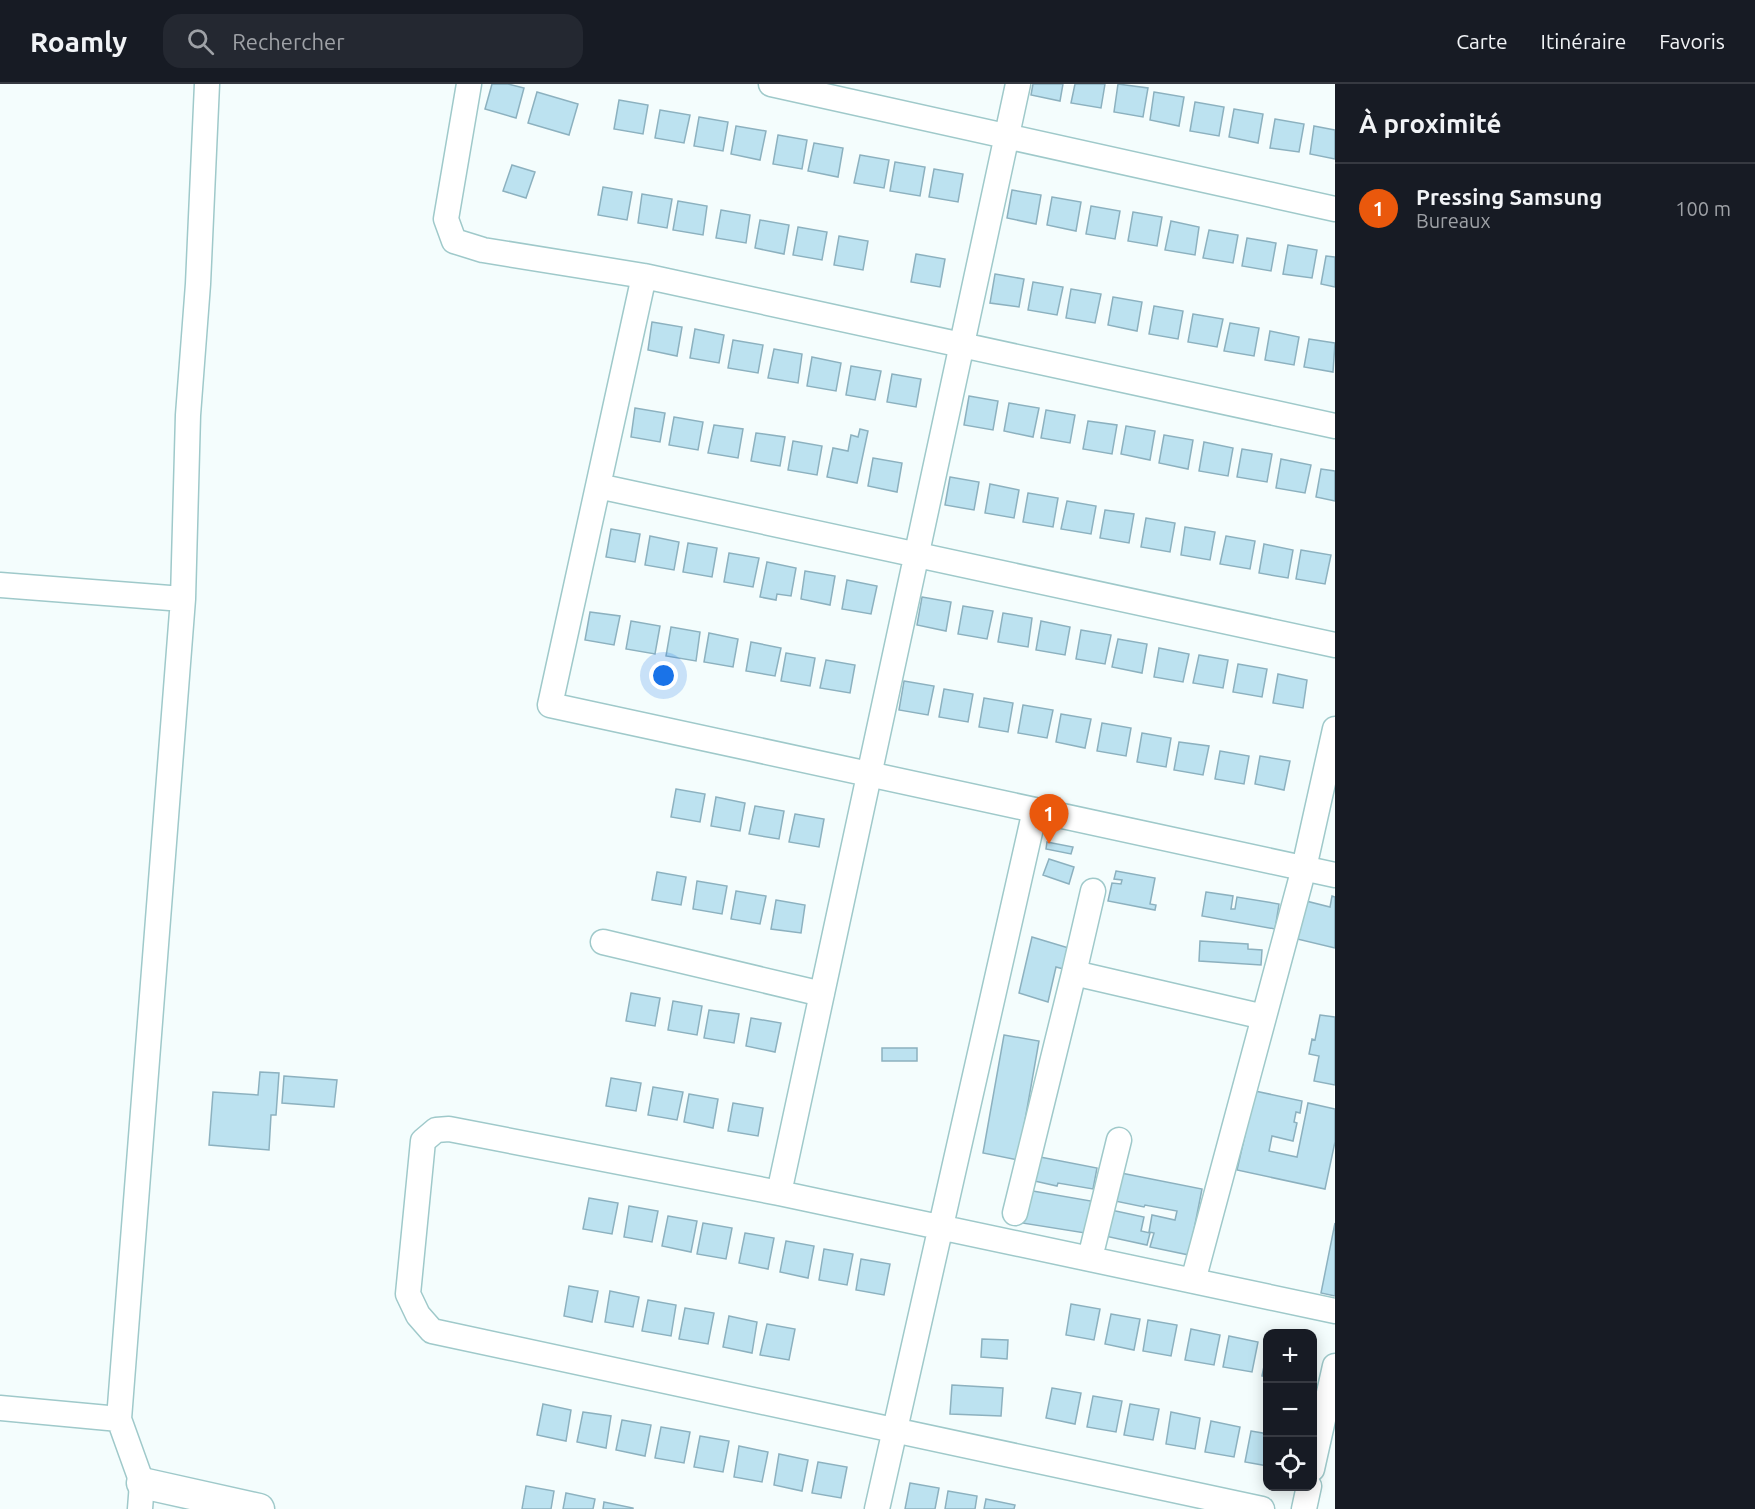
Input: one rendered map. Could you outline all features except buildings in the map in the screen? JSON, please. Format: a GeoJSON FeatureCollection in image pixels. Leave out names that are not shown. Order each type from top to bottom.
{"type":"FeatureCollection","features":[{"type":"Feature","properties":{"kind":"street"},"geometry":{"type":"LineString","coordinates":[[207,84],[198,284],[188,415],[183,599],[119,1419],[141,1496],[260,1509]]}},
{"type":"Feature","properties":{"kind":"street"},"geometry":{"type":"LineString","coordinates":[[469,84],[446,219],[454,241],[483,250],[644,276],[1335,426]]}},
{"type":"Feature","properties":{"kind":"street"},"geometry":{"type":"LineString","coordinates":[[771,84],[1335,209]]}},
{"type":"Feature","properties":{"kind":"street"},"geometry":{"type":"LineString","coordinates":[[779,1192],[1018,84]]}},
{"type":"Feature","properties":{"kind":"street"},"geometry":{"type":"LineString","coordinates":[[644,276],[550,705],[1335,875]]}},
{"type":"Feature","properties":{"kind":"street"},"geometry":{"type":"LineString","coordinates":[[598,486],[1335,645]]}},
{"type":"Feature","properties":{"kind":"street"},"geometry":{"type":"LineString","coordinates":[[0,585],[183,599]]}},
{"type":"Feature","properties":{"kind":"street"},"geometry":{"type":"LineString","coordinates":[[1193,1281],[1304,868],[1335,729]]}},
{"type":"Feature","properties":{"kind":"street"},"geometry":{"type":"LineString","coordinates":[[877,1509],[1035,810]]}},
{"type":"Feature","properties":{"kind":"street"},"geometry":{"type":"LineString","coordinates":[[1015,1213],[1093,891]]}},
{"type":"Feature","properties":{"kind":"street"},"geometry":{"type":"LineString","coordinates":[[603,942],[822,994]]}},
{"type":"Feature","properties":{"kind":"street"},"geometry":{"type":"LineString","coordinates":[[1074,974],[1264,1017]]}},
{"type":"Feature","properties":{"kind":"street"},"geometry":{"type":"LineString","coordinates":[[1262,1509],[432,1330],[418,1315],[408,1294],[423,1141],[436,1130],[449,1129],[779,1192],[1335,1311]]}},
{"type":"Feature","properties":{"kind":"street"},"geometry":{"type":"LineString","coordinates":[[1090,1258],[1119,1140]]}},
{"type":"Feature","properties":{"kind":"street"},"geometry":{"type":"LineString","coordinates":[[1317,1446],[1335,1366]]}},
{"type":"Feature","properties":{"kind":"street"},"geometry":{"type":"LineString","coordinates":[[0,1408],[119,1419]]}},
{"type":"Feature","properties":{"kind":"street"},"geometry":{"type":"LineString","coordinates":[[1304,1509],[1308,1491]]}},
{"type":"Feature","properties":{"kind":"place","name":"Pressing Samsung"},"geometry":{"type":"Point","coordinates":[1049,844]}}]}
